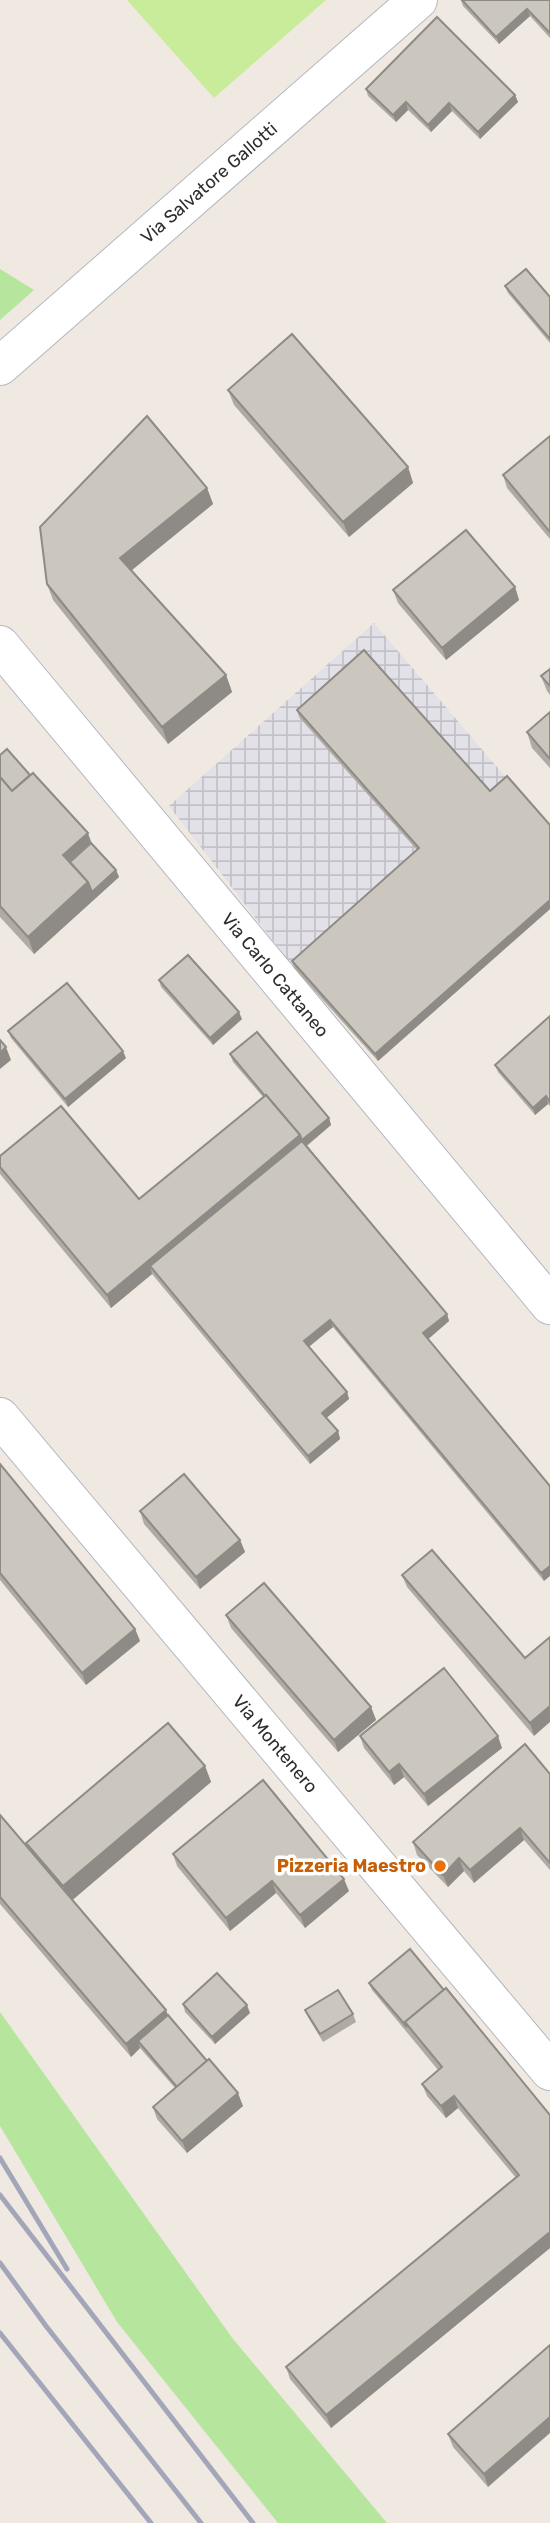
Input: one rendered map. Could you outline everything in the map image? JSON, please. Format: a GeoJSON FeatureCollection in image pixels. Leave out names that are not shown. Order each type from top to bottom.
{"type":"FeatureCollection","features":[{"type":"Feature","properties":{"kind":"street","name":"Via Salvatore Gallotti"},"geometry":{"type":"LineString","coordinates":[[0,366],[418,0]]}},
{"type":"Feature","properties":{"kind":"street","name":"Via Carlo Cattaneo"},"geometry":{"type":"LineString","coordinates":[[0,645],[550,1305]]}},
{"type":"Feature","properties":{"kind":"street","name":"Via Montenero"},"geometry":{"type":"LineString","coordinates":[[0,1418],[550,2071]]}},
{"type":"Feature","properties":{"kind":"shaded area"},"geometry":{"type":"Polygon","coordinates":[[[374,623],[550,829],[550,909],[378,1061],[294,968],[169,806],[374,623]]]}},
{"type":"Feature","properties":{"kind":"green space"},"geometry":{"type":"Polygon","coordinates":[[[127,0],[326,0],[214,98],[127,0]]]}},
{"type":"Feature","properties":{"kind":"green space"},"geometry":{"type":"Polygon","coordinates":[[[0,269],[34,290],[0,320],[0,269]]]}},
{"type":"Feature","properties":{"kind":"green space"},"geometry":{"type":"Polygon","coordinates":[[[0,2012],[233,2339],[387,2523],[278,2523],[117,2322],[0,2126],[0,2012]]]}},
{"type":"Feature","properties":{"kind":"building"},"geometry":{"type":"Polygon","coordinates":[[[462,0],[550,0],[550,33],[527,9],[496,37],[462,0]]]}},
{"type":"Feature","properties":{"kind":"building"},"geometry":{"type":"Polygon","coordinates":[[[437,17],[515,95],[478,132],[449,103],[428,125],[406,102],[393,115],[366,89],[437,17]]]}},
{"type":"Feature","properties":{"kind":"building"},"geometry":{"type":"Polygon","coordinates":[[[526,269],[550,297],[550,339],[505,286],[526,269]]]}},
{"type":"Feature","properties":{"kind":"building"},"geometry":{"type":"Polygon","coordinates":[[[292,334],[408,467],[343,522],[228,390],[292,334]]]}},
{"type":"Feature","properties":{"kind":"building"},"geometry":{"type":"Polygon","coordinates":[[[147,416],[207,488],[120,558],[226,675],[162,727],[47,584],[40,527],[147,416]]]}},
{"type":"Feature","properties":{"kind":"building"},"geometry":{"type":"Polygon","coordinates":[[[550,436],[550,532],[503,475],[550,436]]]}},
{"type":"Feature","properties":{"kind":"building"},"geometry":{"type":"Polygon","coordinates":[[[466,530],[515,587],[442,648],[393,590],[466,530]]]}},
{"type":"Feature","properties":{"kind":"building"},"geometry":{"type":"Polygon","coordinates":[[[364,650],[490,791],[507,776],[550,825],[550,900],[375,1054],[292,961],[419,848],[297,710],[364,650]]]}},
{"type":"Feature","properties":{"kind":"building"},"geometry":{"type":"Polygon","coordinates":[[[550,669],[550,686],[541,676],[550,669]]]}},
{"type":"Feature","properties":{"kind":"building"},"geometry":{"type":"Polygon","coordinates":[[[550,712],[550,759],[527,732],[550,712]]]}},
{"type":"Feature","properties":{"kind":"building"},"geometry":{"type":"Polygon","coordinates":[[[7,749],[30,775],[12,791],[0,777],[0,755],[7,749]]]}},
{"type":"Feature","properties":{"kind":"building"},"geometry":{"type":"Polygon","coordinates":[[[33,773],[88,833],[63,855],[88,882],[28,937],[0,906],[0,777],[12,791],[33,773]]]}},
{"type":"Feature","properties":{"kind":"building"},"geometry":{"type":"Polygon","coordinates":[[[91,843],[116,870],[92,892],[88,882],[70,862],[91,843]]]}},
{"type":"Feature","properties":{"kind":"building"},"geometry":{"type":"Polygon","coordinates":[[[188,955],[239,1012],[210,1038],[159,980],[188,955]]]}},
{"type":"Feature","properties":{"kind":"building"},"geometry":{"type":"Polygon","coordinates":[[[67,983],[123,1051],[65,1099],[8,1031],[67,983]]]}},
{"type":"Feature","properties":{"kind":"building"},"geometry":{"type":"Polygon","coordinates":[[[550,1016],[550,1102],[546,1096],[533,1108],[495,1065],[550,1016]]]}},
{"type":"Feature","properties":{"kind":"building"},"geometry":{"type":"Polygon","coordinates":[[[257,1032],[329,1118],[302,1140],[230,1054],[257,1032]]]}},
{"type":"Feature","properties":{"kind":"building"},"geometry":{"type":"Polygon","coordinates":[[[0,1040],[6,1047],[0,1053],[0,1040]]]}},
{"type":"Feature","properties":{"kind":"building"},"geometry":{"type":"Polygon","coordinates":[[[266,1095],[300,1135],[107,1295],[0,1167],[0,1156],[61,1106],[139,1199],[266,1095]]]}},
{"type":"Feature","properties":{"kind":"building"},"geometry":{"type":"Polygon","coordinates":[[[302,1141],[447,1314],[423,1333],[550,1486],[550,1566],[541,1573],[330,1320],[304,1341],[347,1392],[322,1413],[338,1431],[308,1456],[150,1266],[302,1141]]]}},
{"type":"Feature","properties":{"kind":"building"},"geometry":{"type":"Polygon","coordinates":[[[0,1464],[135,1629],[82,1673],[0,1573],[0,1464]]]}},
{"type":"Feature","properties":{"kind":"building"},"geometry":{"type":"Polygon","coordinates":[[[184,1474],[240,1540],[196,1577],[140,1511],[184,1474]]]}},
{"type":"Feature","properties":{"kind":"building"},"geometry":{"type":"Polygon","coordinates":[[[432,1550],[525,1658],[550,1637],[550,1706],[530,1723],[402,1575],[432,1550]]]}},
{"type":"Feature","properties":{"kind":"building"},"geometry":{"type":"Polygon","coordinates":[[[264,1583],[371,1707],[334,1740],[226,1615],[264,1583]]]}},
{"type":"Feature","properties":{"kind":"building"},"geometry":{"type":"Polygon","coordinates":[[[444,1668],[498,1736],[424,1794],[399,1764],[389,1772],[360,1736],[444,1668]]]}},
{"type":"Feature","properties":{"kind":"building"},"geometry":{"type":"Polygon","coordinates":[[[168,1723],[205,1766],[63,1886],[26,1843],[168,1723]]]}},
{"type":"Feature","properties":{"kind":"building"},"geometry":{"type":"Polygon","coordinates":[[[525,1744],[550,1774],[550,1863],[520,1828],[470,1870],[459,1858],[443,1875],[413,1842],[525,1744]]]}},
{"type":"Feature","properties":{"kind":"building"},"geometry":{"type":"Polygon","coordinates":[[[263,1780],[344,1879],[300,1915],[272,1881],[226,1918],[173,1854],[263,1780]]]}},
{"type":"Feature","properties":{"kind":"building"},"geometry":{"type":"Polygon","coordinates":[[[0,1815],[166,2010],[126,2044],[0,1897],[0,1815]]]}},
{"type":"Feature","properties":{"kind":"building"},"geometry":{"type":"Polygon","coordinates":[[[410,1949],[444,1990],[405,2022],[407,2027],[369,1983],[410,1949]]]}},
{"type":"Feature","properties":{"kind":"building"},"geometry":{"type":"Polygon","coordinates":[[[217,1973],[247,2005],[212,2037],[183,2004],[217,1973]]]}},
{"type":"Feature","properties":{"kind":"building"},"geometry":{"type":"Polygon","coordinates":[[[446,1988],[550,2115],[550,2232],[326,2415],[286,2367],[519,2175],[454,2096],[441,2106],[422,2084],[442,2067],[405,2022],[446,1988]]]}},
{"type":"Feature","properties":{"kind":"building"},"geometry":{"type":"Polygon","coordinates":[[[338,1990],[353,2014],[320,2034],[305,2010],[338,1990]]]}},
{"type":"Feature","properties":{"kind":"building"},"geometry":{"type":"Polygon","coordinates":[[[168,2015],[207,2061],[177,2087],[138,2041],[168,2015]]]}},
{"type":"Feature","properties":{"kind":"building"},"geometry":{"type":"Polygon","coordinates":[[[209,2059],[238,2093],[182,2141],[153,2107],[209,2059]]]}},
{"type":"Feature","properties":{"kind":"building"},"geometry":{"type":"Polygon","coordinates":[[[550,2345],[550,2417],[484,2474],[448,2434],[550,2345]]]}},
{"type":"Feature","properties":{"kind":"railway"},"geometry":{"type":"LineString","coordinates":[[0,2158],[67,2269]]}},
{"type":"Feature","properties":{"kind":"railway"},"geometry":{"type":"LineString","coordinates":[[0,2195],[253,2523]]}},
{"type":"Feature","properties":{"kind":"railway"},"geometry":{"type":"LineString","coordinates":[[0,2263],[46,2326],[201,2523]]}},
{"type":"Feature","properties":{"kind":"railway"},"geometry":{"type":"LineString","coordinates":[[0,2333],[151,2523]]}},
{"type":"Feature","properties":{"kind":"place","name":"Pizzeria Maestro"},"geometry":{"type":"Point","coordinates":[440,1866]}}]}
